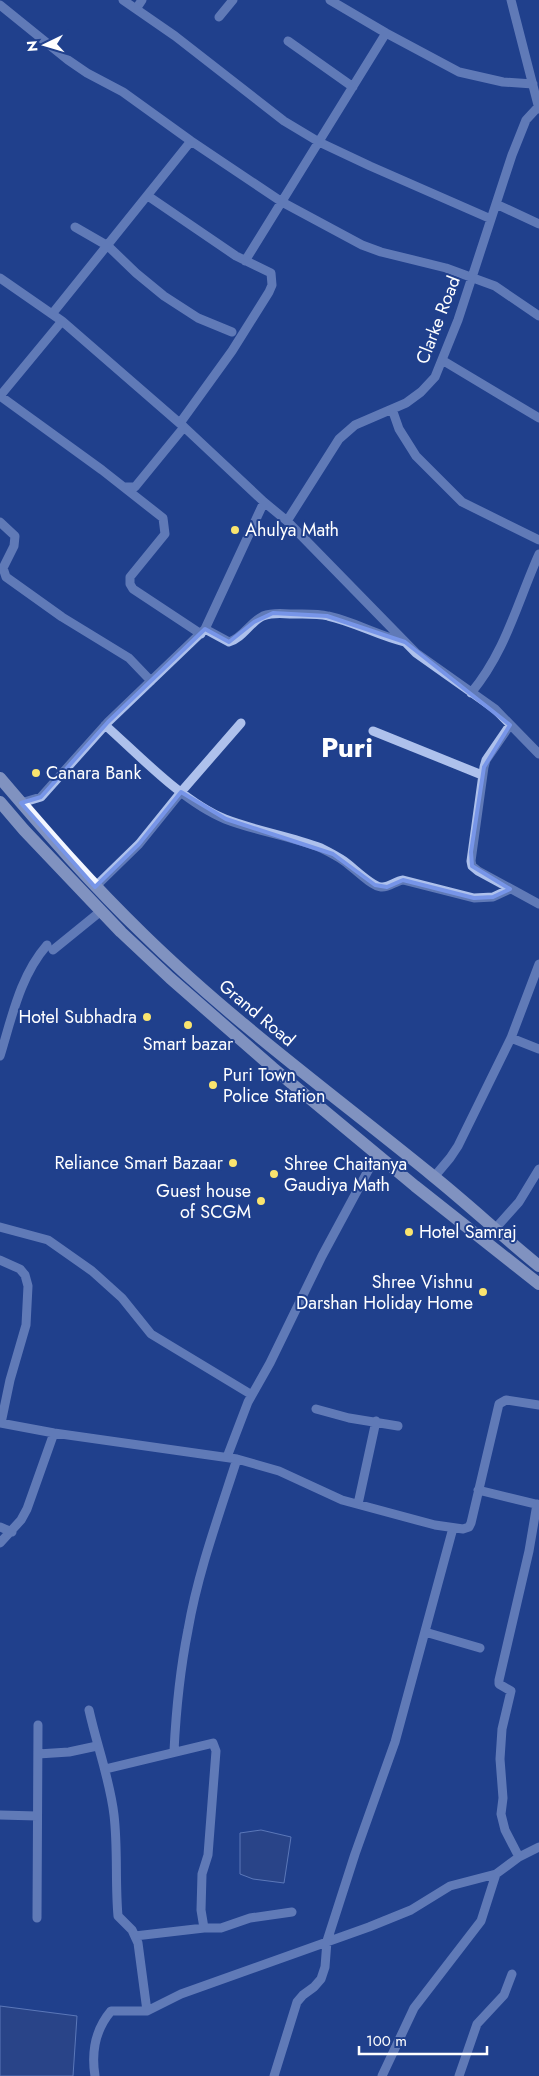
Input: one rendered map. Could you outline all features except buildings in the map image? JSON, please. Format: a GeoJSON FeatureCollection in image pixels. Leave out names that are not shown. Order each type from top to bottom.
{"type":"FeatureCollection","features":[{"type":"Feature","properties":{"kind":"main road","name":"Grand Road"},"geometry":{"type":"LineString","coordinates":[[0,778],[95,887],[143,935],[210,996],[296,1069],[434,1177],[494,1230],[539,1266]]}},
{"type":"Feature","properties":{"kind":"main road","name":"Grand Road"},"geometry":{"type":"LineString","coordinates":[[1,803],[101,911],[170,978],[272,1068],[420,1190],[539,1284]]}},
{"type":"Feature","properties":{"kind":"main road"},"geometry":{"type":"LineString","coordinates":[[1,803],[21,803]]}},
{"type":"Feature","properties":{"kind":"main road"},"geometry":{"type":"LineString","coordinates":[[420,1190],[434,1177]]}},
{"type":"Feature","properties":{"kind":"street"},"geometry":{"type":"LineString","coordinates":[[123,0],[175,36],[284,121],[319,142],[420,189],[491,219]]}},
{"type":"Feature","properties":{"kind":"street"},"geometry":{"type":"LineString","coordinates":[[136,9],[142,0]]}},
{"type":"Feature","properties":{"kind":"street"},"geometry":{"type":"LineString","coordinates":[[219,17],[233,0]]}},
{"type":"Feature","properties":{"kind":"street"},"geometry":{"type":"LineString","coordinates":[[330,0],[458,72],[503,82],[533,84]]}},
{"type":"Feature","properties":{"kind":"street"},"geometry":{"type":"LineString","coordinates":[[511,0],[539,108]]}},
{"type":"Feature","properties":{"kind":"street"},"geometry":{"type":"LineString","coordinates":[[0,5],[68,60],[87,73],[123,92],[191,142],[282,202],[362,245],[472,277],[495,286],[539,316]]}},
{"type":"Feature","properties":{"kind":"street"},"geometry":{"type":"LineString","coordinates":[[245,260],[386,33]]}},
{"type":"Feature","properties":{"kind":"street"},"geometry":{"type":"LineString","coordinates":[[288,41],[353,87]]}},
{"type":"Feature","properties":{"kind":"street","name":"Clarke Road"},"geometry":{"type":"LineString","coordinates":[[287,521],[339,439],[355,425],[406,403],[421,392],[435,377],[458,320],[512,155],[526,120],[539,108]]}},
{"type":"Feature","properties":{"kind":"street"},"geometry":{"type":"LineString","coordinates":[[52,314],[191,142]]}},
{"type":"Feature","properties":{"kind":"street"},"geometry":{"type":"LineString","coordinates":[[124,488],[135,486],[182,425],[232,351],[272,285],[271,274],[223,248],[148,196]]}},
{"type":"Feature","properties":{"kind":"street"},"geometry":{"type":"LineString","coordinates":[[496,204],[539,224]]}},
{"type":"Feature","properties":{"kind":"street"},"geometry":{"type":"LineString","coordinates":[[75,227],[108,246],[164,296],[198,318],[232,332]]}},
{"type":"Feature","properties":{"kind":"street"},"geometry":{"type":"LineString","coordinates":[[0,278],[62,321],[182,425],[287,521],[416,653],[495,709],[539,754]]}},
{"type":"Feature","properties":{"kind":"street"},"geometry":{"type":"LineString","coordinates":[[62,321],[0,396],[163,518],[166,528],[165,534],[130,577],[130,584],[133,589],[203,632],[229,642],[235,640],[262,616],[274,613],[327,616],[405,642]]}},
{"type":"Feature","properties":{"kind":"street"},"geometry":{"type":"LineString","coordinates":[[442,360],[539,418]]}},
{"type":"Feature","properties":{"kind":"street"},"geometry":{"type":"LineString","coordinates":[[392,409],[399,429],[416,456],[462,502],[539,540]]}},
{"type":"Feature","properties":{"kind":"street"},"geometry":{"type":"LineString","coordinates":[[21,803],[40,797],[105,725],[203,632],[264,502]]}},
{"type":"Feature","properties":{"kind":"street"},"geometry":{"type":"LineString","coordinates":[[0,522],[15,536],[14,546],[3,568],[6,578],[62,617],[129,658],[151,681]]}},
{"type":"Feature","properties":{"kind":"street"},"geometry":{"type":"LineString","coordinates":[[471,693],[486,676],[497,657],[539,554]]}},
{"type":"Feature","properties":{"kind":"street"},"geometry":{"type":"LineString","coordinates":[[95,887],[140,844],[181,792],[241,723]]}},
{"type":"Feature","properties":{"kind":"street"},"geometry":{"type":"LineString","coordinates":[[105,725],[198,805],[226,819],[280,834],[333,854],[376,886],[387,887],[396,881],[402,880],[484,899],[510,889]]}},
{"type":"Feature","properties":{"kind":"street"},"geometry":{"type":"LineString","coordinates":[[510,725],[486,760],[482,775],[471,860],[472,866],[478,871],[539,904]]}},
{"type":"Feature","properties":{"kind":"street"},"geometry":{"type":"LineString","coordinates":[[373,731],[482,775]]}},
{"type":"Feature","properties":{"kind":"street"},"geometry":{"type":"LineString","coordinates":[[0,1056],[26,975],[35,959],[101,911]]}},
{"type":"Feature","properties":{"kind":"street"},"geometry":{"type":"LineString","coordinates":[[434,1177],[458,1146],[511,1038],[539,964]]}},
{"type":"Feature","properties":{"kind":"street"},"geometry":{"type":"LineString","coordinates":[[511,1038],[539,1049]]}},
{"type":"Feature","properties":{"kind":"street"},"geometry":{"type":"LineString","coordinates":[[227,1457],[240,1419],[252,1395],[280,1343],[322,1256],[378,1155]]}},
{"type":"Feature","properties":{"kind":"street"},"geometry":{"type":"LineString","coordinates":[[494,1230],[519,1202],[539,1169]]}},
{"type":"Feature","properties":{"kind":"street"},"geometry":{"type":"LineString","coordinates":[[0,1227],[48,1240],[92,1271],[116,1292],[151,1334],[252,1395]]}},
{"type":"Feature","properties":{"kind":"street"},"geometry":{"type":"LineString","coordinates":[[0,1260],[20,1269],[25,1275],[28,1286],[26,1325],[0,1423],[54,1433],[237,1459],[279,1471],[342,1500],[435,1525],[463,1529],[469,1527],[471,1523],[500,1404],[506,1400],[539,1405]]}},
{"type":"Feature","properties":{"kind":"street"},"geometry":{"type":"LineString","coordinates":[[316,1409],[349,1418],[398,1426]]}},
{"type":"Feature","properties":{"kind":"street"},"geometry":{"type":"LineString","coordinates":[[358,1504],[376,1422]]}},
{"type":"Feature","properties":{"kind":"street"},"geometry":{"type":"LineString","coordinates":[[0,1543],[12,1532],[27,1509],[54,1433]]}},
{"type":"Feature","properties":{"kind":"street"},"geometry":{"type":"LineString","coordinates":[[174,1751],[177,1705],[188,1629],[216,1524],[237,1459]]}},
{"type":"Feature","properties":{"kind":"street"},"geometry":{"type":"LineString","coordinates":[[478,1490],[538,1505],[499,1680],[500,1684],[512,1691],[502,1729],[500,1759],[501,1814],[505,1830],[519,1857]]}},
{"type":"Feature","properties":{"kind":"street"},"geometry":{"type":"LineString","coordinates":[[0,1527],[12,1532]]}},
{"type":"Feature","properties":{"kind":"street"},"geometry":{"type":"LineString","coordinates":[[274,2076],[297,2002],[314,1987],[321,1978],[325,1967],[327,1941],[355,1854],[395,1742],[453,1528]]}},
{"type":"Feature","properties":{"kind":"street"},"geometry":{"type":"LineString","coordinates":[[424,1632],[480,1648]]}},
{"type":"Feature","properties":{"kind":"street"},"geometry":{"type":"LineString","coordinates":[[89,1710],[97,1746],[105,1769],[114,1816],[118,1916],[132,1930],[135,1936],[147,2011]]}},
{"type":"Feature","properties":{"kind":"street"},"geometry":{"type":"LineString","coordinates":[[36,1918],[38,1725]]}},
{"type":"Feature","properties":{"kind":"street"},"geometry":{"type":"LineString","coordinates":[[105,1769],[174,1751],[209,1744],[215,1746],[208,1855],[202,1874],[201,1910],[204,1928]]}},
{"type":"Feature","properties":{"kind":"street"},"geometry":{"type":"LineString","coordinates":[[38,1754],[69,1752],[97,1746]]}},
{"type":"Feature","properties":{"kind":"street"},"geometry":{"type":"LineString","coordinates":[[0,1815],[38,1816]]}},
{"type":"Feature","properties":{"kind":"street"},"geometry":{"type":"LineString","coordinates":[[95,2076],[95,2037],[102,2022],[111,2011],[147,2011],[181,1994],[369,1927],[411,1910],[450,1886],[496,1874],[519,1857],[539,1848]]}},
{"type":"Feature","properties":{"kind":"street"},"geometry":{"type":"LineString","coordinates":[[382,2076],[414,2008],[481,1920],[496,1874]]}},
{"type":"Feature","properties":{"kind":"street"},"geometry":{"type":"LineString","coordinates":[[135,1936],[204,1928],[221,1928],[250,1918],[292,1912]]}},
{"type":"Feature","properties":{"kind":"street"},"geometry":{"type":"LineString","coordinates":[[459,2076],[477,2024],[504,1995],[512,1974]]}},
{"type":"Feature","properties":{"kind":"highlighted area"},"geometry":{"type":"Polygon","coordinates":[[[273,613],[327,616],[405,642],[510,725],[484,767],[471,852],[472,866],[510,889],[493,897],[474,898],[403,880],[387,887],[375,885],[333,854],[226,819],[181,792],[139,844],[95,887],[21,803],[41,797],[108,722],[205,629],[229,642],[254,622],[273,613]]]}},
{"type":"Feature","properties":{"kind":"water"},"geometry":{"type":"Polygon","coordinates":[[[261,1830],[291,1837],[284,1883],[253,1879],[240,1874],[240,1833],[261,1830]]]}},
{"type":"Feature","properties":{"kind":"water"},"geometry":{"type":"Polygon","coordinates":[[[0,2006],[77,2016],[73,2076],[0,2076],[0,2006]]]}},
{"type":"Feature","properties":{"kind":"place","name":"Ahulya Math"},"geometry":{"type":"Point","coordinates":[235,530]}},
{"type":"Feature","properties":{"kind":"place","name":"Canara Bank"},"geometry":{"type":"Point","coordinates":[36,773]}},
{"type":"Feature","properties":{"kind":"place","name":"Hotel Subhadra"},"geometry":{"type":"Point","coordinates":[147,1017]}},
{"type":"Feature","properties":{"kind":"place","name":"Smart bazar"},"geometry":{"type":"Point","coordinates":[188,1025]}},
{"type":"Feature","properties":{"kind":"place","name":"Puri Town Police Station"},"geometry":{"type":"Point","coordinates":[213,1085]}},
{"type":"Feature","properties":{"kind":"place","name":"Reliance Smart Bazaar"},"geometry":{"type":"Point","coordinates":[233,1163]}},
{"type":"Feature","properties":{"kind":"place","name":"Shree Chaitanya Gaudiya Math"},"geometry":{"type":"Point","coordinates":[274,1174]}},
{"type":"Feature","properties":{"kind":"place","name":"Guest house of SCGM"},"geometry":{"type":"Point","coordinates":[261,1201]}},
{"type":"Feature","properties":{"kind":"place","name":"Hotel Samraj"},"geometry":{"type":"Point","coordinates":[409,1232]}},
{"type":"Feature","properties":{"kind":"place","name":"Shree Vishnu Darshan Holiday Home"},"geometry":{"type":"Point","coordinates":[483,1292]}},
{"type":"Feature","properties":{"kind":"district","name":"Puri"},"geometry":{"type":"Point","coordinates":[347,747]}}]}
